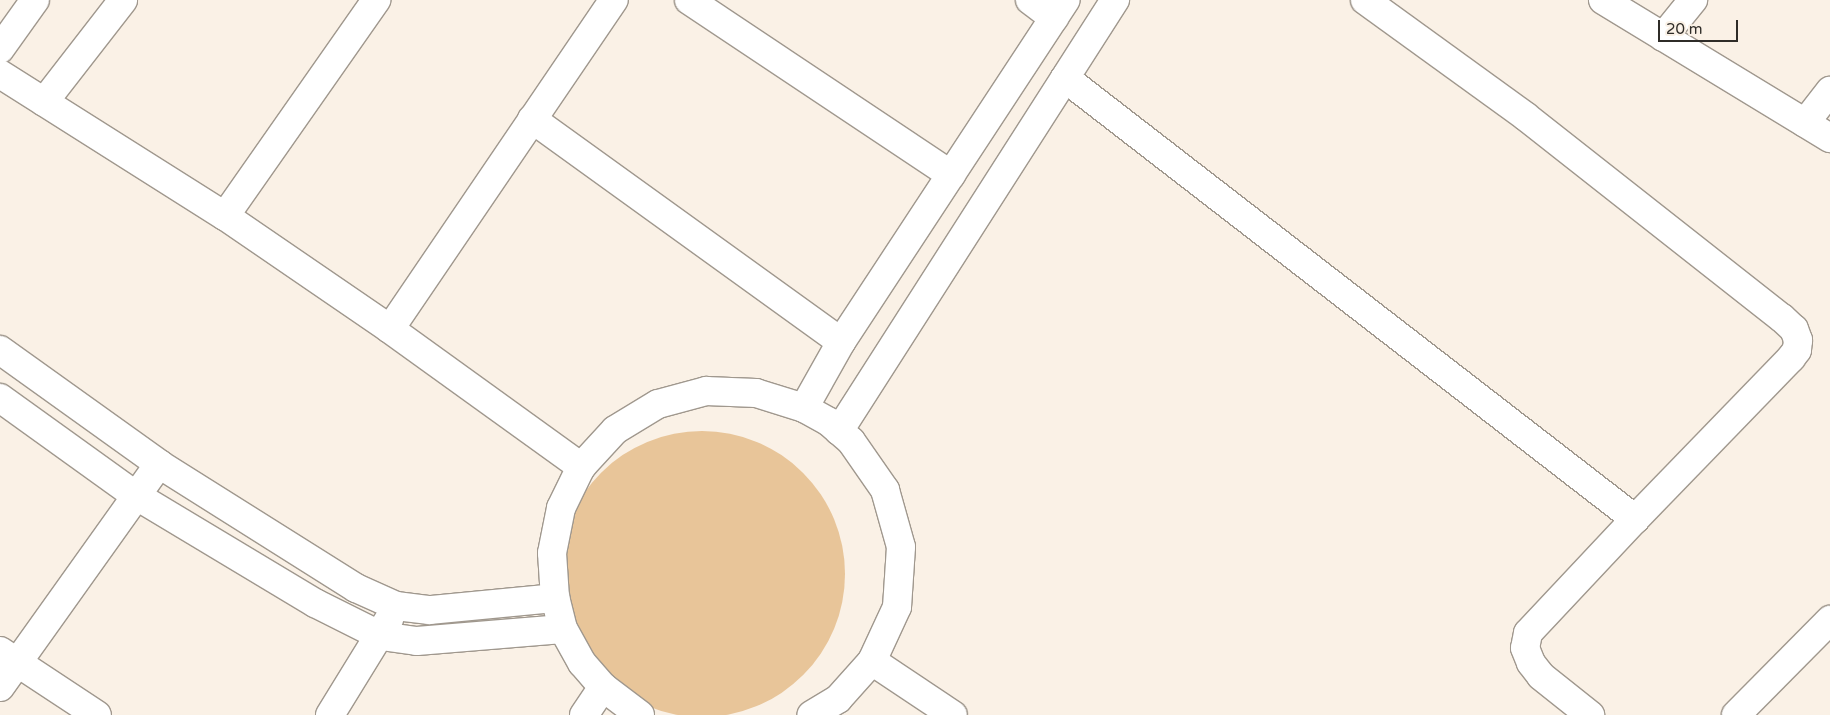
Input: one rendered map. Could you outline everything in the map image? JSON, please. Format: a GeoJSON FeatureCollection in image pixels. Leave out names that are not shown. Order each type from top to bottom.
{"type":"FeatureCollection","features":[{"type":"Feature","properties":{"kind":"street"},"geometry":{"type":"LineString","coordinates":[[0,49],[35,0]]}},
{"type":"Feature","properties":{"kind":"street"},"geometry":{"type":"LineString","coordinates":[[44,102],[124,0]]}},
{"type":"Feature","properties":{"kind":"street"},"geometry":{"type":"LineString","coordinates":[[224,216],[376,0]]}},
{"type":"Feature","properties":{"kind":"street"},"geometry":{"type":"LineString","coordinates":[[390,329],[614,0]]}},
{"type":"Feature","properties":{"kind":"street"},"geometry":{"type":"LineString","coordinates":[[689,0],[951,174]]}},
{"type":"Feature","properties":{"kind":"street"},"geometry":{"type":"LineString","coordinates":[[804,408],[841,342],[1060,9],[1030,0]]}},
{"type":"Feature","properties":{"kind":"street"},"geometry":{"type":"LineString","coordinates":[[839,431],[1115,0]]}},
{"type":"Feature","properties":{"kind":"street"},"geometry":{"type":"LineString","coordinates":[[1364,0],[1533,122],[1794,329],[1798,340],[1797,350],[1791,358],[1528,633],[1525,648],[1531,663],[1541,676],[1590,715]]}},
{"type":"Feature","properties":{"kind":"street"},"geometry":{"type":"LineString","coordinates":[[1603,0],[1830,138]]}},
{"type":"Feature","properties":{"kind":"street"},"geometry":{"type":"LineString","coordinates":[[1663,37],[1693,0]]}},
{"type":"Feature","properties":{"kind":"street"},"geometry":{"type":"LineString","coordinates":[[0,74],[224,216],[390,329],[581,467]]}},
{"type":"Feature","properties":{"kind":"street"},"geometry":{"type":"LineString","coordinates":[[1065,78],[1635,519]]}},
{"type":"Feature","properties":{"kind":"street"},"geometry":{"type":"LineString","coordinates":[[1805,123],[1830,91]]}},
{"type":"Feature","properties":{"kind":"street"},"geometry":{"type":"LineString","coordinates":[[532,119],[841,342]]}},
{"type":"Feature","properties":{"kind":"street"},"geometry":{"type":"LineString","coordinates":[[0,350],[159,464],[356,588],[396,606],[430,610],[555,598]]}},
{"type":"Feature","properties":{"kind":"street"},"geometry":{"type":"LineString","coordinates":[[640,715],[603,687],[582,663],[563,629],[555,598],[552,553],[561,508],[581,467],[615,430],[658,404],[706,391],[756,393],[804,408],[851,441],[885,490],[901,547],[897,607],[872,661],[838,699],[811,715]]}},
{"type":"Feature","properties":{"kind":"street"},"geometry":{"type":"LineString","coordinates":[[0,398],[136,495],[315,603],[381,636],[416,641],[563,629]]}},
{"type":"Feature","properties":{"kind":"street"},"geometry":{"type":"LineString","coordinates":[[0,687],[8,656],[159,464]]}},
{"type":"Feature","properties":{"kind":"street"},"geometry":{"type":"LineString","coordinates":[[330,715],[381,636],[396,606]]}},
{"type":"Feature","properties":{"kind":"street"},"geometry":{"type":"LineString","coordinates":[[1736,715],[1830,620]]}},
{"type":"Feature","properties":{"kind":"street"},"geometry":{"type":"LineString","coordinates":[[8,656],[96,715]]}},
{"type":"Feature","properties":{"kind":"street"},"geometry":{"type":"LineString","coordinates":[[872,661],[953,715]]}},
{"type":"Feature","properties":{"kind":"street"},"geometry":{"type":"LineString","coordinates":[[584,715],[603,687]]}},
{"type":"Feature","properties":{"kind":"shaded area"},"geometry":{"type":"Polygon","coordinates":[[[702,431],[730,434],[757,442],[781,455],[803,473],[821,495],[834,519],[842,546],[845,574],[842,602],[834,629],[821,653],[803,675],[781,693],[757,706],[730,714],[702,717],[674,714],[647,706],[623,693],[601,675],[583,653],[570,629],[562,602],[559,574],[562,546],[570,519],[583,495],[601,473],[623,455],[647,442],[674,434],[702,431]]]}}]}
